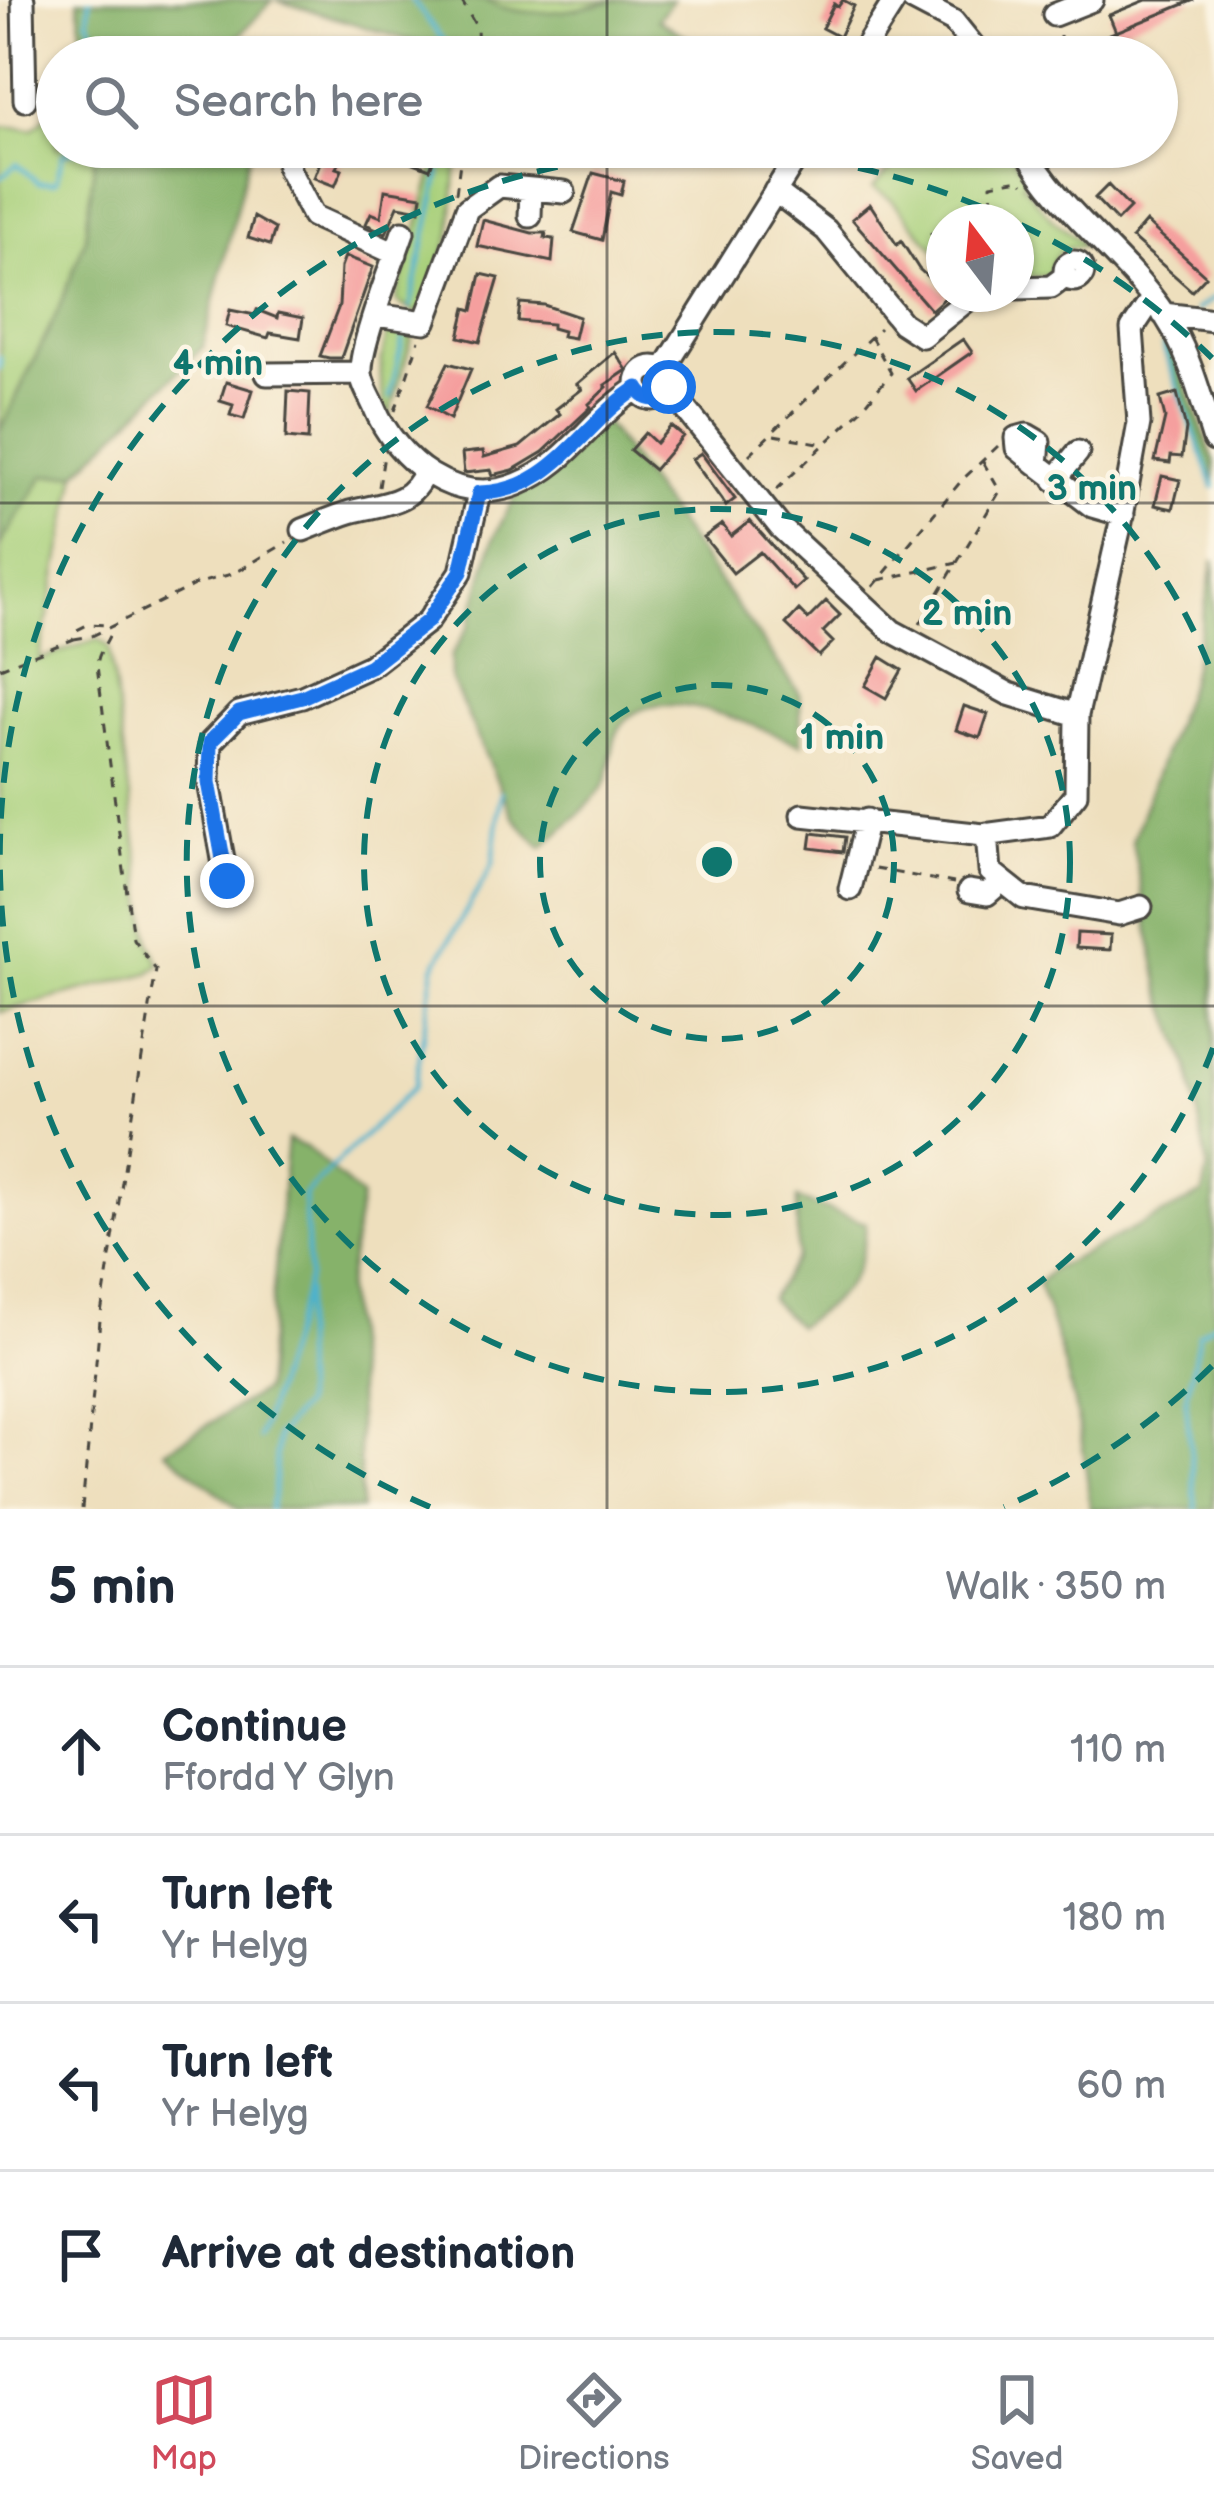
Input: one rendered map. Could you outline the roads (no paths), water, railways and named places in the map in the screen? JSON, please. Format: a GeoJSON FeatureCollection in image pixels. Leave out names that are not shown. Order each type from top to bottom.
{"type":"FeatureCollection","features":[{"type":"Feature","properties":{"kind":"street"},"geometry":{"type":"LineString","coordinates":[[23,0],[25,100]]}},
{"type":"Feature","properties":{"kind":"street"},"geometry":{"type":"LineString","coordinates":[[872,36],[895,0]]}},
{"type":"Feature","properties":{"kind":"street"},"geometry":{"type":"LineString","coordinates":[[913,0],[953,21],[965,36]]}},
{"type":"Feature","properties":{"kind":"street"},"geometry":{"type":"LineString","coordinates":[[1054,15],[1092,0]]}},
{"type":"Feature","properties":{"kind":"street"},"geometry":{"type":"LineString","coordinates":[[288,168],[313,216],[399,243],[361,373],[386,436],[424,472],[479,493],[522,482],[561,461],[613,403],[638,388],[644,370],[654,367],[780,527],[892,631],[1009,694],[1078,715]]}},
{"type":"Feature","properties":{"kind":"street"},"geometry":{"type":"LineString","coordinates":[[665,381],[790,168]]}},
{"type":"Feature","properties":{"kind":"street"},"geometry":{"type":"LineString","coordinates":[[1038,168],[1060,200],[1157,307],[1190,364],[1214,440]]}},
{"type":"Feature","properties":{"kind":"street"},"geometry":{"type":"LineString","coordinates":[[376,315],[425,322],[466,209],[499,186],[564,192]]}},
{"type":"Feature","properties":{"kind":"street"},"geometry":{"type":"LineString","coordinates":[[530,216],[531,189]]}},
{"type":"Feature","properties":{"kind":"street"},"geometry":{"type":"LineString","coordinates":[[775,191],[826,230],[894,313],[922,336],[952,312]]}},
{"type":"Feature","properties":{"kind":"street"},"geometry":{"type":"LineString","coordinates":[[1034,287],[1051,287],[1066,276]]}},
{"type":"Feature","properties":{"kind":"street"},"geometry":{"type":"LineString","coordinates":[[1157,307],[1214,320]]}},
{"type":"Feature","properties":{"kind":"street"},"geometry":{"type":"LineString","coordinates":[[802,815],[987,834],[1051,826],[1076,794],[1078,715],[1123,515],[1138,423],[1132,329],[1157,307]]}},
{"type":"Feature","properties":{"kind":"street"},"geometry":{"type":"LineString","coordinates":[[289,350],[278,374],[361,373]]}},
{"type":"Feature","properties":{"kind":"street"},"geometry":{"type":"LineString","coordinates":[[1016,438],[1027,434],[1037,439],[1036,464],[1092,506],[1123,515]]}},
{"type":"Feature","properties":{"kind":"street"},"geometry":{"type":"LineString","coordinates":[[1055,480],[1078,452]]}},
{"type":"Feature","properties":{"kind":"street"},"geometry":{"type":"LineString","coordinates":[[303,530],[351,512],[397,503],[418,487],[424,472]]}},
{"type":"Feature","properties":{"kind":"street"},"geometry":{"type":"LineString","coordinates":[[227,881],[209,782],[210,742],[239,713],[302,697],[370,666],[428,621],[461,572],[479,493]]}},
{"type":"Feature","properties":{"kind":"street"},"geometry":{"type":"LineString","coordinates":[[850,889],[867,820]]}},
{"type":"Feature","properties":{"kind":"street"},"geometry":{"type":"LineString","coordinates":[[987,834],[989,871],[1024,898],[1079,915],[1119,914],[1141,907]]}},
{"type":"Feature","properties":{"kind":"street"},"geometry":{"type":"LineString","coordinates":[[969,891],[986,894],[1002,880]]}},
{"type":"Feature","properties":{"kind":"waterway"},"geometry":{"type":"LineString","coordinates":[[90,0],[88,19],[96,36]]}},
{"type":"Feature","properties":{"kind":"waterway"},"geometry":{"type":"LineString","coordinates":[[412,0],[440,36]]}},
{"type":"Feature","properties":{"kind":"waterway"},"geometry":{"type":"LineString","coordinates":[[0,178],[17,164],[39,183],[56,182],[60,168]]}},
{"type":"Feature","properties":{"kind":"waterway"},"geometry":{"type":"LineString","coordinates":[[410,308],[440,172]]}},
{"type":"Feature","properties":{"kind":"waterway"},"geometry":{"type":"LineString","coordinates":[[1196,310],[1214,298]]}},
{"type":"Feature","properties":{"kind":"waterway"},"geometry":{"type":"LineString","coordinates":[[390,397],[403,339]]}},
{"type":"Feature","properties":{"kind":"waterway"},"geometry":{"type":"LineString","coordinates":[[1163,346],[1214,487]]}},
{"type":"Feature","properties":{"kind":"waterway"},"geometry":{"type":"LineString","coordinates":[[0,357],[0,368]]}},
{"type":"Feature","properties":{"kind":"waterway"},"geometry":{"type":"LineString","coordinates":[[259,1438],[309,1277],[304,1195],[415,1086],[434,967],[493,864],[501,792]]}},
{"type":"Feature","properties":{"kind":"waterway"},"geometry":{"type":"LineString","coordinates":[[270,1509],[277,1436],[303,1405],[302,1327],[307,1291]]}},
{"type":"Feature","properties":{"kind":"waterway"},"geometry":{"type":"LineString","coordinates":[[1196,1509],[1186,1402],[1199,1334],[1214,1323]]}}]}
